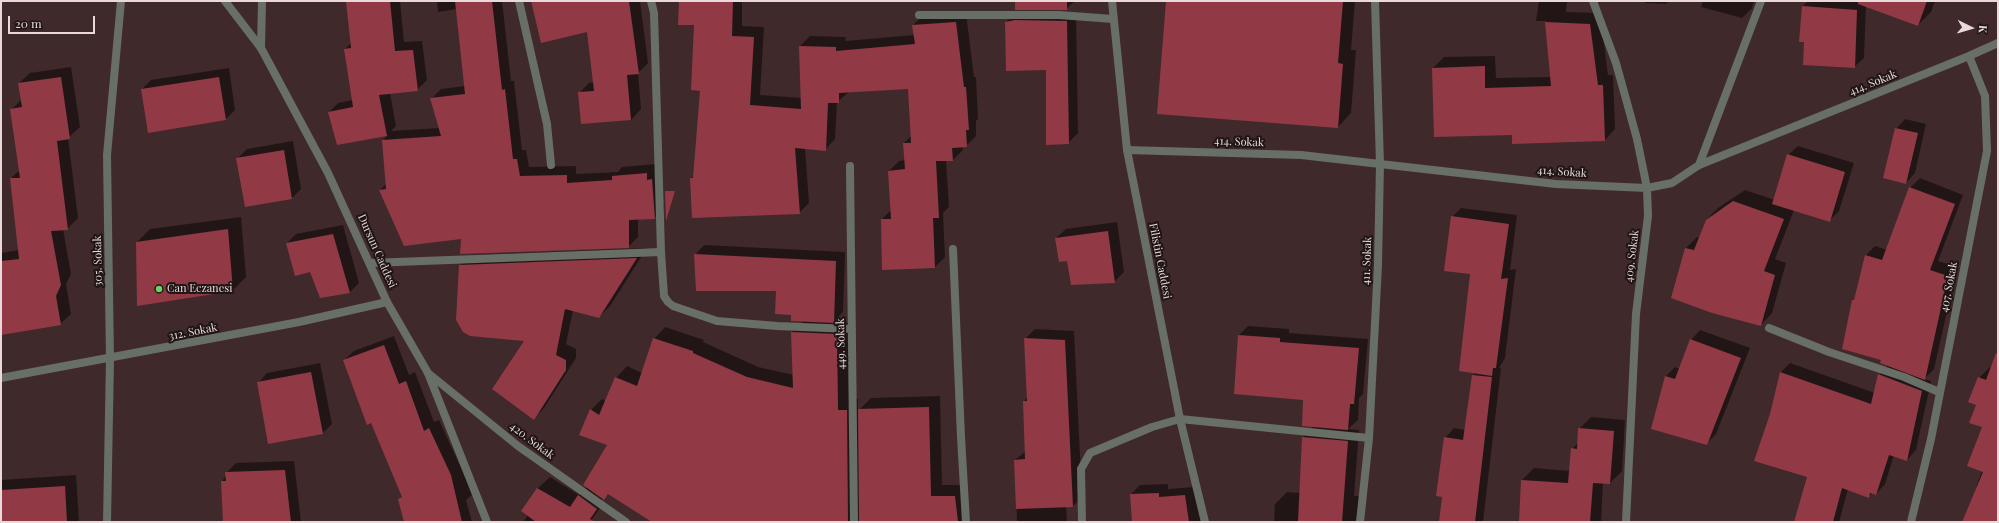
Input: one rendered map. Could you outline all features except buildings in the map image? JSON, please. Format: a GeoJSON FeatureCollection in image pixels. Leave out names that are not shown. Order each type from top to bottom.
{"type":"FeatureCollection","features":[{"type":"Feature","properties":{"kind":"street","name":"305. Sokak"},"geometry":{"type":"LineString","coordinates":[[107,522],[110,359],[107,155],[121,1]]}},
{"type":"Feature","properties":{"kind":"street","name":"Dursun Caddesi"},"geometry":{"type":"LineString","coordinates":[[226,1],[261,48],[328,173],[387,302],[428,373],[487,522]]}},
{"type":"Feature","properties":{"kind":"street"},"geometry":{"type":"LineString","coordinates":[[261,48],[262,1]]}},
{"type":"Feature","properties":{"kind":"street"},"geometry":{"type":"LineString","coordinates":[[519,1],[547,124],[551,165]]}},
{"type":"Feature","properties":{"kind":"street"},"geometry":{"type":"LineString","coordinates":[[651,1],[654,13],[661,252],[664,296],[673,306],[717,321],[776,326],[852,329]]}},
{"type":"Feature","properties":{"kind":"street","name":"Filistin Caddesi"},"geometry":{"type":"LineString","coordinates":[[1112,1],[1127,150],[1180,419],[1205,522]]}},
{"type":"Feature","properties":{"kind":"street","name":"411. Sokak"},"geometry":{"type":"LineString","coordinates":[[1360,522],[1369,438],[1378,265],[1380,164],[1375,1]]}},
{"type":"Feature","properties":{"kind":"street","name":"409. Sokak"},"geometry":{"type":"LineString","coordinates":[[1593,1],[1616,63],[1637,139],[1647,188],[1648,216],[1636,314],[1626,522]]}},
{"type":"Feature","properties":{"kind":"street"},"geometry":{"type":"LineString","coordinates":[[1699,165],[1761,1]]}},
{"type":"Feature","properties":{"kind":"street"},"geometry":{"type":"LineString","coordinates":[[919,15],[1059,15],[1113,19]]}},
{"type":"Feature","properties":{"kind":"street","name":"414. Sokak"},"geometry":{"type":"LineString","coordinates":[[1127,150],[1301,155],[1556,184],[1647,188],[1672,183],[1699,165],[1998,43]]}},
{"type":"Feature","properties":{"kind":"street","name":"407. Sokak"},"geometry":{"type":"LineString","coordinates":[[1911,522],[1931,439],[1987,151],[1985,96],[1969,56]]}},
{"type":"Feature","properties":{"kind":"street","name":"449. Sokak"},"geometry":{"type":"LineString","coordinates":[[850,166],[854,522]]}},
{"type":"Feature","properties":{"kind":"street"},"geometry":{"type":"LineString","coordinates":[[952,249],[966,522]]}},
{"type":"Feature","properties":{"kind":"street"},"geometry":{"type":"LineString","coordinates":[[370,263],[661,252]]}},
{"type":"Feature","properties":{"kind":"street","name":"312. Sokak"},"geometry":{"type":"LineString","coordinates":[[1,378],[110,359],[299,322],[387,302]]}},
{"type":"Feature","properties":{"kind":"street"},"geometry":{"type":"LineString","coordinates":[[1769,328],[1830,352],[1904,377],[1939,392]]}},
{"type":"Feature","properties":{"kind":"street","name":"420. Sokak"},"geometry":{"type":"LineString","coordinates":[[428,373],[518,446],[626,522]]}},
{"type":"Feature","properties":{"kind":"street"},"geometry":{"type":"LineString","coordinates":[[1082,522],[1081,469],[1090,453],[1152,427],[1180,419],[1369,438]]}},
{"type":"Feature","properties":{"kind":"place","name":"Can Eczanesi"},"geometry":{"type":"Point","coordinates":[159,289]}}]}
